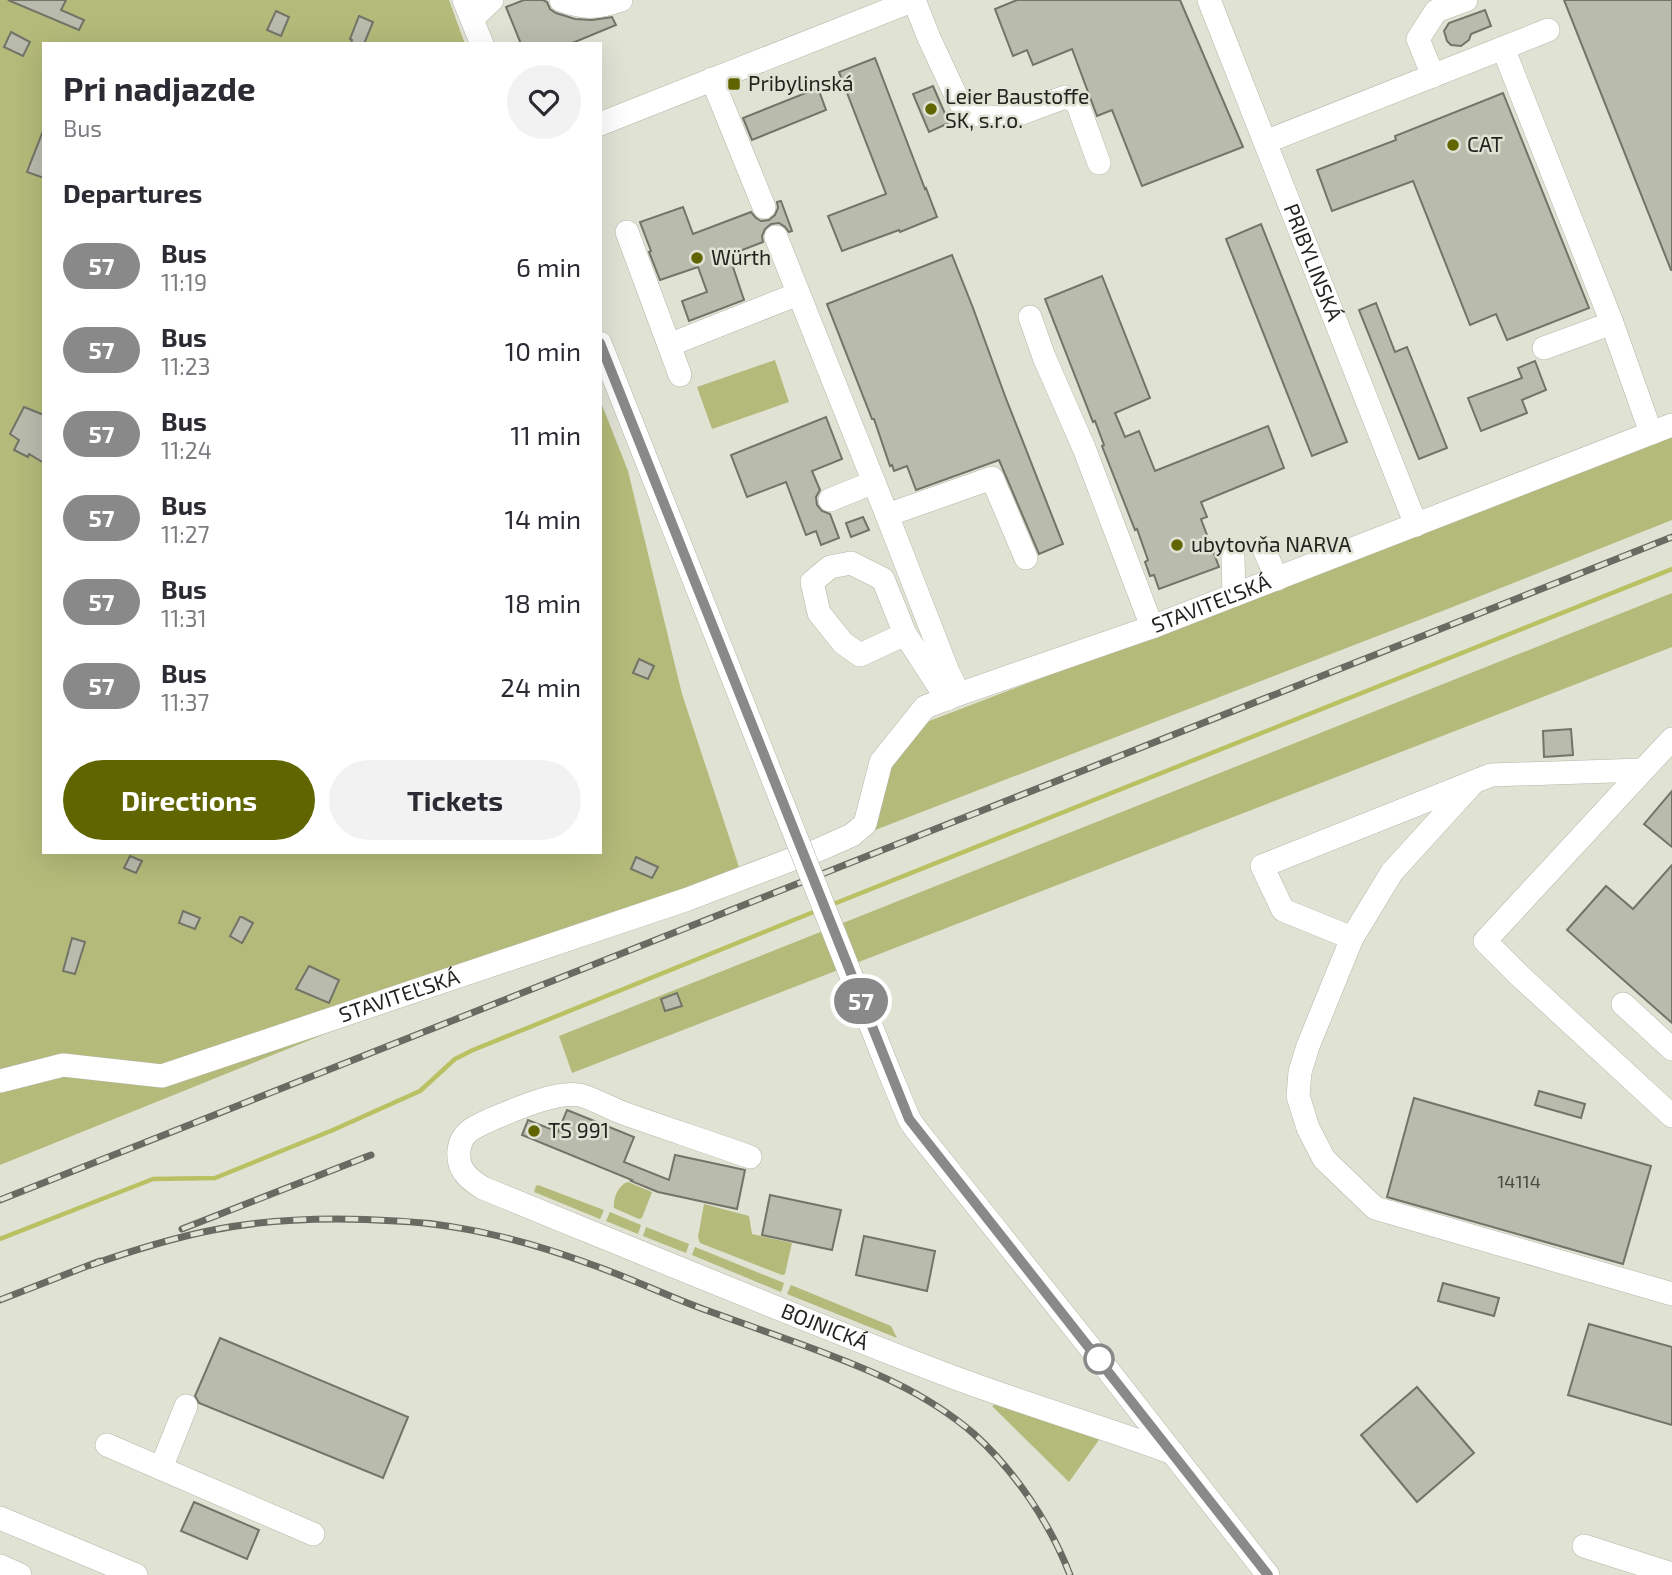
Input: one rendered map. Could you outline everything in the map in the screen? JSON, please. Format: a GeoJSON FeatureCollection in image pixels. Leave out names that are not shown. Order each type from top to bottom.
{"type":"FeatureCollection","features":[{"type":"Feature","properties":{"kind":"street"},"geometry":{"type":"LineString","coordinates":[[481,42],[468,9],[492,0]]}},
{"type":"Feature","properties":{"kind":"street"},"geometry":{"type":"LineString","coordinates":[[561,0],[592,8],[621,0]]}},
{"type":"Feature","properties":{"kind":"street"},"geometry":{"type":"LineString","coordinates":[[602,123],[914,0],[957,98],[965,109],[978,115],[996,118],[1022,113],[1065,97],[1073,100],[1078,105],[1099,163]]}},
{"type":"Feature","properties":{"kind":"street","name":"PRIBYLINSKÁ"},"geometry":{"type":"LineString","coordinates":[[1209,0],[1416,525]]}},
{"type":"Feature","properties":{"kind":"street"},"geometry":{"type":"LineString","coordinates":[[1433,76],[1418,39],[1436,11],[1466,0]]}},
{"type":"Feature","properties":{"kind":"street"},"geometry":{"type":"LineString","coordinates":[[1265,142],[1548,30]]}},
{"type":"Feature","properties":{"kind":"street"},"geometry":{"type":"LineString","coordinates":[[1503,48],[1612,323],[1662,429]]}},
{"type":"Feature","properties":{"kind":"street"},"geometry":{"type":"LineString","coordinates":[[712,79],[764,207]]}},
{"type":"Feature","properties":{"kind":"street"},"geometry":{"type":"LineString","coordinates":[[627,232],[680,375]]}},
{"type":"Feature","properties":{"kind":"street"},"geometry":{"type":"LineString","coordinates":[[776,237],[948,672],[953,696]]}},
{"type":"Feature","properties":{"kind":"street"},"geometry":{"type":"LineString","coordinates":[[669,345],[798,294]]}},
{"type":"Feature","properties":{"kind":"street"},"geometry":{"type":"LineString","coordinates":[[1030,317],[1044,357],[1084,448],[1152,627]]}},
{"type":"Feature","properties":{"kind":"street"},"geometry":{"type":"LineString","coordinates":[[1544,348],[1612,323]]}},
{"type":"Feature","properties":{"kind":"street"},"geometry":{"type":"LineString","coordinates":[[602,348],[903,1107],[915,1128],[1268,1575]]}},
{"type":"Feature","properties":{"kind":"street","name":"STAVITEĽSKÁ"},"geometry":{"type":"LineString","coordinates":[[816,851],[852,835],[865,824],[881,762],[925,708],[1152,627],[1662,429]]}},
{"type":"Feature","properties":{"kind":"street"},"geometry":{"type":"LineString","coordinates":[[887,515],[992,478],[1026,558]]}},
{"type":"Feature","properties":{"kind":"street"},"geometry":{"type":"LineString","coordinates":[[830,500],[874,482]]}},
{"type":"Feature","properties":{"kind":"street"},"geometry":{"type":"LineString","coordinates":[[1263,547],[1267,583]]}},
{"type":"Feature","properties":{"kind":"street"},"geometry":{"type":"LineString","coordinates":[[1234,595],[1234,561],[1267,583]]}},
{"type":"Feature","properties":{"kind":"street"},"geometry":{"type":"LineString","coordinates":[[905,634],[953,696]]}},
{"type":"Feature","properties":{"kind":"street"},"geometry":{"type":"LineString","coordinates":[[1672,739],[1485,941],[1672,1116]]}},
{"type":"Feature","properties":{"kind":"street"},"geometry":{"type":"LineString","coordinates":[[1352,938],[1283,910],[1262,866],[1491,775],[1642,771]]}},
{"type":"Feature","properties":{"kind":"street"},"geometry":{"type":"LineString","coordinates":[[1474,782],[1392,872],[1352,938],[1300,1072],[1298,1096],[1308,1128],[1324,1159],[1375,1208],[1672,1294]]}},
{"type":"Feature","properties":{"kind":"street","name":"STAVITEĽSKÁ"},"geometry":{"type":"LineString","coordinates":[[0,1081],[63,1065],[162,1076],[688,899],[790,860]]}},
{"type":"Feature","properties":{"kind":"street"},"geometry":{"type":"LineString","coordinates":[[1623,1004],[1672,1049]]}},
{"type":"Feature","properties":{"kind":"street","name":"BOJNICKÁ"},"geometry":{"type":"LineString","coordinates":[[750,1157],[579,1095],[547,1098],[469,1130],[463,1137],[459,1153],[461,1168],[470,1180],[483,1188],[940,1372],[1173,1453]]}},
{"type":"Feature","properties":{"kind":"street"},"geometry":{"type":"LineString","coordinates":[[161,1468],[186,1406]]}},
{"type":"Feature","properties":{"kind":"street"},"geometry":{"type":"LineString","coordinates":[[107,1444],[313,1534]]}},
{"type":"Feature","properties":{"kind":"street"},"geometry":{"type":"LineString","coordinates":[[0,1518],[136,1575]]}},
{"type":"Feature","properties":{"kind":"street"},"geometry":{"type":"LineString","coordinates":[[1584,1546],[1672,1574]]}},
{"type":"Feature","properties":{"kind":"street"},"geometry":{"type":"LineString","coordinates":[[0,1566],[20,1575]]}},
{"type":"Feature","properties":{"kind":"green space"},"geometry":{"type":"Polygon","coordinates":[[[0,0],[449,0],[464,42],[42,42],[42,854],[602,854],[602,405],[628,471],[682,694],[739,867],[0,1165],[0,0]]]}},
{"type":"Feature","properties":{"kind":"green space"},"geometry":{"type":"Polygon","coordinates":[[[775,360],[789,402],[712,429],[697,387],[775,360]]]}},
{"type":"Feature","properties":{"kind":"green space"},"geometry":{"type":"Polygon","coordinates":[[[1672,433],[1672,520],[870,832],[886,773],[924,723],[1420,533],[1672,433]]]}},
{"type":"Feature","properties":{"kind":"green space"},"geometry":{"type":"Polygon","coordinates":[[[1672,593],[1672,647],[572,1073],[559,1036],[1672,593]]]}},
{"type":"Feature","properties":{"kind":"green space"},"geometry":{"type":"Polygon","coordinates":[[[628,1182],[652,1192],[642,1218],[614,1208],[617,1192],[628,1182]]]}},
{"type":"Feature","properties":{"kind":"green space"},"geometry":{"type":"Polygon","coordinates":[[[538,1185],[604,1210],[600,1219],[534,1192],[538,1185]]]}},
{"type":"Feature","properties":{"kind":"green space"},"geometry":{"type":"Polygon","coordinates":[[[704,1204],[749,1216],[752,1234],[792,1243],[785,1274],[700,1243],[698,1237],[704,1204]]]}},
{"type":"Feature","properties":{"kind":"green space"},"geometry":{"type":"Polygon","coordinates":[[[610,1212],[641,1225],[638,1234],[606,1221],[610,1212]]]}},
{"type":"Feature","properties":{"kind":"green space"},"geometry":{"type":"Polygon","coordinates":[[[646,1227],[689,1244],[686,1253],[643,1236],[646,1227]]]}},
{"type":"Feature","properties":{"kind":"green space"},"geometry":{"type":"Polygon","coordinates":[[[695,1247],[784,1283],[781,1292],[692,1255],[695,1247]]]}},
{"type":"Feature","properties":{"kind":"green space"},"geometry":{"type":"Polygon","coordinates":[[[791,1285],[891,1326],[897,1338],[787,1294],[791,1285]]]}},
{"type":"Feature","properties":{"kind":"green space"},"geometry":{"type":"Polygon","coordinates":[[[998,1403],[1101,1437],[1069,1482],[992,1406],[998,1403]]]}},
{"type":"Feature","properties":{"kind":"building"},"geometry":{"type":"Polygon","coordinates":[[[8,0],[66,0],[61,10],[84,20],[79,30],[8,0]]]}},
{"type":"Feature","properties":{"kind":"building"},"geometry":{"type":"Polygon","coordinates":[[[524,0],[543,0],[556,13],[575,19],[612,17],[616,25],[575,42],[520,42],[506,7],[524,0]]]}},
{"type":"Feature","properties":{"kind":"building"},"geometry":{"type":"Polygon","coordinates":[[[1017,0],[1180,0],[1243,147],[1142,186],[1112,110],[1097,116],[1072,49],[1033,65],[1027,50],[1013,56],[995,9],[1017,0]]]}},
{"type":"Feature","properties":{"kind":"building"},"geometry":{"type":"Polygon","coordinates":[[[1564,0],[1672,0],[1672,270],[1671,270],[1564,0]]]}},
{"type":"Feature","properties":{"kind":"building"},"geometry":{"type":"Polygon","coordinates":[[[1485,10],[1491,26],[1471,34],[1469,40],[1461,46],[1451,45],[1447,41],[1444,31],[1449,23],[1485,10]]]}},
{"type":"Feature","properties":{"kind":"building"},"geometry":{"type":"Polygon","coordinates":[[[276,11],[289,17],[281,36],[267,30],[276,11]]]}},
{"type":"Feature","properties":{"kind":"building"},"geometry":{"type":"Polygon","coordinates":[[[359,16],[373,22],[365,42],[352,42],[350,39],[359,16]]]}},
{"type":"Feature","properties":{"kind":"building"},"geometry":{"type":"Polygon","coordinates":[[[11,32],[30,42],[23,56],[4,47],[11,32]]]}},
{"type":"Feature","properties":{"kind":"building"},"geometry":{"type":"Polygon","coordinates":[[[875,58],[937,217],[842,251],[828,216],[886,194],[839,72],[875,58]]]}},
{"type":"Feature","properties":{"kind":"building","name":"Leier Baustoffe SK, s.r.o."},"geometry":{"type":"Polygon","coordinates":[[[933,86],[949,123],[929,132],[913,94],[933,86]]]}},
{"type":"Feature","properties":{"kind":"building"},"geometry":{"type":"Polygon","coordinates":[[[818,88],[826,110],[752,140],[743,118],[818,88]]]}},
{"type":"Feature","properties":{"kind":"building"},"geometry":{"type":"Polygon","coordinates":[[[1503,93],[1589,308],[1507,340],[1496,314],[1470,325],[1413,181],[1332,211],[1317,170],[1396,140],[1395,136],[1503,93]]]}},
{"type":"Feature","properties":{"kind":"building"},"geometry":{"type":"Polygon","coordinates":[[[42,134],[42,177],[27,172],[42,134]]]}},
{"type":"Feature","properties":{"kind":"building"},"geometry":{"type":"Polygon","coordinates":[[[781,201],[792,231],[789,232],[779,223],[771,224],[765,229],[763,242],[729,255],[744,300],[689,321],[682,301],[707,292],[698,267],[660,280],[640,222],[683,207],[693,234],[751,212],[761,221],[769,220],[775,215],[777,202],[781,201]]]}},
{"type":"Feature","properties":{"kind":"building"},"geometry":{"type":"Polygon","coordinates":[[[1261,224],[1347,442],[1312,456],[1226,239],[1261,224]]]}},
{"type":"Feature","properties":{"kind":"building"},"geometry":{"type":"Polygon","coordinates":[[[952,255],[1063,544],[1039,554],[999,460],[916,490],[907,466],[894,471],[827,304],[952,255]]]}},
{"type":"Feature","properties":{"kind":"building"},"geometry":{"type":"Polygon","coordinates":[[[1102,276],[1150,398],[1115,413],[1125,437],[1139,431],[1155,471],[1268,426],[1284,468],[1201,502],[1207,517],[1201,519],[1219,567],[1159,589],[1154,575],[1150,576],[1145,562],[1148,560],[1137,529],[1135,530],[1095,421],[1093,422],[1045,299],[1102,276]]]}},
{"type":"Feature","properties":{"kind":"building"},"geometry":{"type":"Polygon","coordinates":[[[1376,303],[1395,352],[1407,347],[1447,448],[1419,459],[1359,310],[1376,303]]]}},
{"type":"Feature","properties":{"kind":"building"},"geometry":{"type":"Polygon","coordinates":[[[1535,361],[1546,390],[1522,400],[1527,413],[1481,431],[1468,398],[1522,378],[1518,368],[1535,361]]]}},
{"type":"Feature","properties":{"kind":"building"},"geometry":{"type":"Polygon","coordinates":[[[24,407],[42,414],[42,462],[29,454],[28,457],[14,450],[19,440],[10,434],[24,407]]]}},
{"type":"Feature","properties":{"kind":"building"},"geometry":{"type":"Polygon","coordinates":[[[826,417],[842,459],[812,471],[820,490],[816,497],[817,505],[830,514],[839,538],[821,545],[816,531],[806,535],[786,482],[747,497],[731,455],[826,417]]]}},
{"type":"Feature","properties":{"kind":"building"},"geometry":{"type":"Polygon","coordinates":[[[863,517],[869,530],[851,537],[846,523],[863,517]]]}},
{"type":"Feature","properties":{"kind":"building"},"geometry":{"type":"Polygon","coordinates":[[[639,659],[654,666],[648,679],[633,673],[639,659]]]}},
{"type":"Feature","properties":{"kind":"building"},"geometry":{"type":"Polygon","coordinates":[[[1571,729],[1573,755],[1544,757],[1543,731],[1571,729]]]}},
{"type":"Feature","properties":{"kind":"building"},"geometry":{"type":"Polygon","coordinates":[[[1672,791],[1672,847],[1644,824],[1672,791]]]}},
{"type":"Feature","properties":{"kind":"building"},"geometry":{"type":"Polygon","coordinates":[[[130,856],[142,861],[136,873],[124,868],[130,856]]]}},
{"type":"Feature","properties":{"kind":"building"},"geometry":{"type":"Polygon","coordinates":[[[636,857],[658,867],[652,878],[631,869],[636,857]]]}},
{"type":"Feature","properties":{"kind":"building"},"geometry":{"type":"Polygon","coordinates":[[[1672,865],[1672,1023],[1567,930],[1606,886],[1633,909],[1672,865]]]}},
{"type":"Feature","properties":{"kind":"building"},"geometry":{"type":"Polygon","coordinates":[[[183,911],[200,918],[195,929],[179,923],[183,911]]]}},
{"type":"Feature","properties":{"kind":"building"},"geometry":{"type":"Polygon","coordinates":[[[240,917],[253,923],[242,943],[230,936],[240,917]]]}},
{"type":"Feature","properties":{"kind":"building"},"geometry":{"type":"Polygon","coordinates":[[[72,938],[85,942],[75,974],[63,971],[72,938]]]}},
{"type":"Feature","properties":{"kind":"building"},"geometry":{"type":"Polygon","coordinates":[[[309,966],[339,980],[329,1003],[296,989],[309,966]]]}},
{"type":"Feature","properties":{"kind":"building"},"geometry":{"type":"Polygon","coordinates":[[[677,993],[682,1006],[665,1011],[661,999],[677,993]]]}},
{"type":"Feature","properties":{"kind":"building"},"geometry":{"type":"Polygon","coordinates":[[[1539,1091],[1585,1104],[1581,1118],[1535,1105],[1539,1091]]]}},
{"type":"Feature","properties":{"kind":"building"},"geometry":{"type":"Polygon","coordinates":[[[1414,1098],[1651,1166],[1623,1264],[1387,1197],[1414,1098]]]}},
{"type":"Feature","properties":{"kind":"building"},"geometry":{"type":"Polygon","coordinates":[[[567,1110],[634,1137],[624,1162],[669,1180],[675,1155],[745,1170],[737,1209],[658,1192],[522,1135],[528,1120],[558,1132],[567,1110]]]}},
{"type":"Feature","properties":{"kind":"building"},"geometry":{"type":"Polygon","coordinates":[[[770,1195],[841,1210],[832,1250],[762,1235],[770,1195]]]}},
{"type":"Feature","properties":{"kind":"building"},"geometry":{"type":"Polygon","coordinates":[[[864,1236],[935,1251],[927,1291],[856,1275],[864,1236]]]}},
{"type":"Feature","properties":{"kind":"building"},"geometry":{"type":"Polygon","coordinates":[[[1443,1283],[1499,1298],[1494,1316],[1438,1301],[1443,1283]]]}},
{"type":"Feature","properties":{"kind":"building"},"geometry":{"type":"Polygon","coordinates":[[[1589,1324],[1672,1347],[1672,1425],[1568,1395],[1589,1324]]]}},
{"type":"Feature","properties":{"kind":"building"},"geometry":{"type":"Polygon","coordinates":[[[220,1338],[408,1417],[383,1478],[199,1403],[195,1396],[220,1338]]]}},
{"type":"Feature","properties":{"kind":"building"},"geometry":{"type":"Polygon","coordinates":[[[1417,1387],[1474,1453],[1417,1502],[1361,1435],[1417,1387]]]}},
{"type":"Feature","properties":{"kind":"building"},"geometry":{"type":"Polygon","coordinates":[[[194,1502],[259,1530],[247,1559],[181,1531],[194,1502]]]}},
{"type":"Feature","properties":{"kind":"waterway"},"geometry":{"type":"LineString","coordinates":[[831,905],[1672,569]]}},
{"type":"Feature","properties":{"kind":"waterway"},"geometry":{"type":"LineString","coordinates":[[0,1239],[153,1179],[215,1178],[420,1091],[455,1059],[473,1050],[816,911]]}},
{"type":"Feature","properties":{"kind":"railway"},"geometry":{"type":"LineString","coordinates":[[0,1200],[1672,537]]}},
{"type":"Feature","properties":{"kind":"railway"},"geometry":{"type":"LineString","coordinates":[[182,1229],[371,1155]]}},
{"type":"Feature","properties":{"kind":"railway"},"geometry":{"type":"LineString","coordinates":[[91,1265],[198,1233],[304,1219],[421,1223],[470,1230],[543,1248],[848,1362],[935,1405],[974,1434],[1017,1481],[1042,1517],[1070,1575]]}},
{"type":"Feature","properties":{"kind":"railway"},"geometry":{"type":"LineString","coordinates":[[0,1300],[100,1261]]}},
{"type":"Feature","properties":{"kind":"bus line","name":"57"},"geometry":{"type":"LineString","coordinates":[[602,348],[909,1119],[1268,1575]]}},
{"type":"Feature","properties":{"kind":"place","name":"Pribylinská"},"geometry":{"type":"Point","coordinates":[734,84]}},
{"type":"Feature","properties":{"kind":"place","name":"Leier Baustoffe SK, s.r.o."},"geometry":{"type":"Point","coordinates":[931,109]}},
{"type":"Feature","properties":{"kind":"place","name":"CAT"},"geometry":{"type":"Point","coordinates":[1453,145]}},
{"type":"Feature","properties":{"kind":"place","name":"Würth"},"geometry":{"type":"Point","coordinates":[697,258]}},
{"type":"Feature","properties":{"kind":"place","name":"ubytovňa NARVA"},"geometry":{"type":"Point","coordinates":[1177,545]}},
{"type":"Feature","properties":{"kind":"place","name":"TS 991"},"geometry":{"type":"Point","coordinates":[534,1131]}}]}
